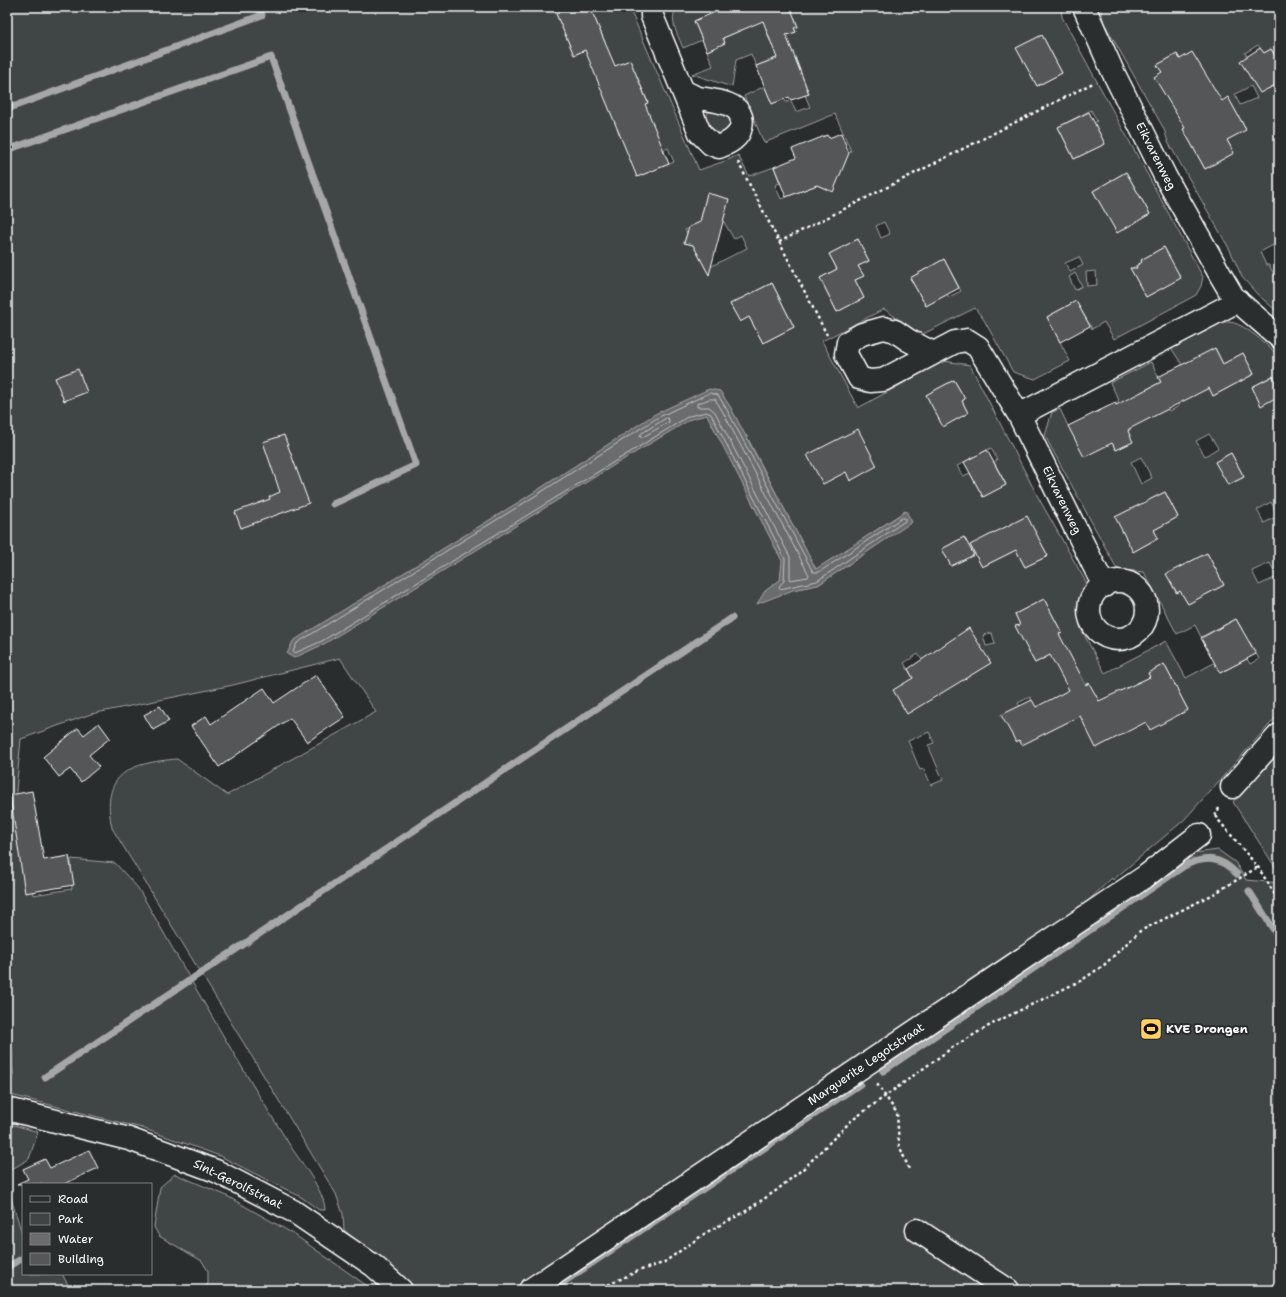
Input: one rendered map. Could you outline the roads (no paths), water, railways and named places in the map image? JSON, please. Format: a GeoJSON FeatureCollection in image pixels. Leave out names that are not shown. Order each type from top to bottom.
{"type":"FeatureCollection","features":[{"type":"Feature","properties":{"kind":"street"},"geometry":{"type":"LineString","coordinates":[[652,7],[652,16],[685,92],[700,133],[711,144],[719,147],[727,144],[740,132],[742,125],[738,112],[729,104],[718,100],[698,98],[685,92]]}},
{"type":"Feature","properties":{"kind":"street","name":"Eikvarenweg"},"geometry":{"type":"LineString","coordinates":[[1084,7],[1113,72],[1169,182],[1221,276],[1238,301],[1279,337]]}},
{"type":"Feature","properties":{"kind":"street"},"geometry":{"type":"LineString","coordinates":[[1019,415],[1238,301]]}},
{"type":"Feature","properties":{"kind":"street","name":"Eikvarenweg"},"geometry":{"type":"LineString","coordinates":[[933,353],[908,340],[895,331],[884,328],[862,334],[848,342],[846,354],[859,378],[870,381],[883,380],[955,342],[967,340],[978,347],[1019,415],[1104,586]]}},
{"type":"Feature","properties":{"kind":"street"},"geometry":{"type":"LineString","coordinates":[[1232,787],[1279,735]]}},
{"type":"Feature","properties":{"kind":"street","name":"Marguerite Legotstraat"},"geometry":{"type":"LineString","coordinates":[[530,1290],[1146,876],[1199,835]]}},
{"type":"Feature","properties":{"kind":"street","name":"Sint-Gerolfstraat"},"geometry":{"type":"LineString","coordinates":[[7,1109],[129,1139],[216,1171],[293,1211],[374,1266],[401,1290]]}},
{"type":"Feature","properties":{"kind":"street"},"geometry":{"type":"LineString","coordinates":[[917,1230],[1008,1290]]}},
{"type":"Feature","properties":{"kind":"water"},"geometry":{"type":"Polygon","coordinates":[[[709,389],[720,391],[731,408],[816,569],[906,511],[912,522],[818,585],[793,590],[757,604],[765,591],[780,580],[782,561],[707,415],[691,419],[324,644],[294,658],[287,654],[293,641],[522,500],[655,414],[709,389]]]}},
{"type":"Feature","properties":{"kind":"water"},"geometry":{"type":"Polygon","coordinates":[[[7,1025],[12,1052],[13,1075],[7,1076],[7,1025]]]}},
{"type":"Feature","properties":{"kind":"waterway"},"geometry":{"type":"LineString","coordinates":[[7,109],[262,15],[259,7]]}},
{"type":"Feature","properties":{"kind":"waterway"},"geometry":{"type":"LineString","coordinates":[[7,150],[271,57],[416,465],[333,504]]}},
{"type":"Feature","properties":{"kind":"waterway"},"geometry":{"type":"LineString","coordinates":[[45,1077],[732,618]]}},
{"type":"Feature","properties":{"kind":"waterway"},"geometry":{"type":"LineString","coordinates":[[883,1071],[1184,866],[1206,859],[1218,861],[1231,868],[1237,874]]}},
{"type":"Feature","properties":{"kind":"waterway"},"geometry":{"type":"LineString","coordinates":[[1249,891],[1279,938]]}},
{"type":"Feature","properties":{"kind":"waterway"},"geometry":{"type":"LineString","coordinates":[[556,1290],[562,1283],[860,1084]]}},
{"type":"Feature","properties":{"kind":"waterway"},"geometry":{"type":"LineString","coordinates":[[7,1267],[22,1259]]}},
{"type":"Feature","properties":{"kind":"place","name":"KVE Drongen"},"geometry":{"type":"Point","coordinates":[1151,1029]}}]}
